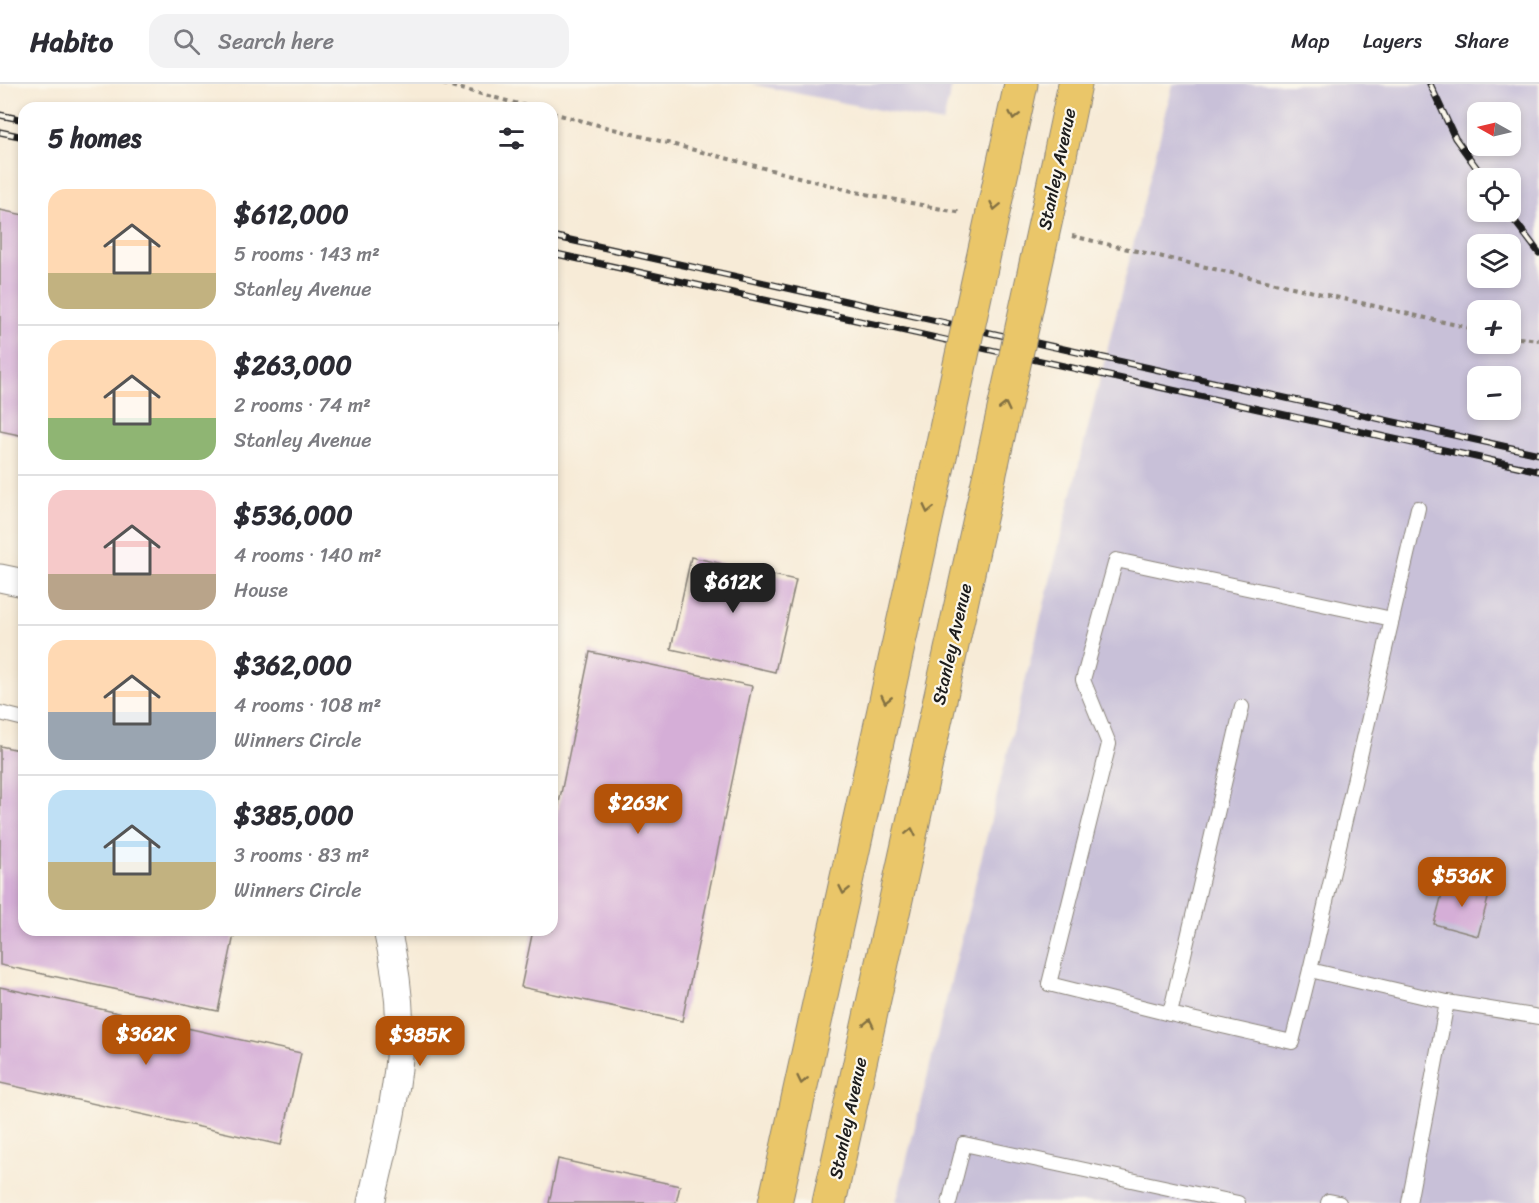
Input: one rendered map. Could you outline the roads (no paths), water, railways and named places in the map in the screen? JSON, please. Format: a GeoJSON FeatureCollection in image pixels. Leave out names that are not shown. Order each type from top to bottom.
{"type":"FeatureCollection","features":[{"type":"Feature","properties":{"kind":"main road"},"geometry":{"type":"LineString","coordinates":[[775,1203],[1021,84]]}},
{"type":"Feature","properties":{"kind":"main road","name":"Stanley Avenue"},"geometry":{"type":"LineString","coordinates":[[829,1203],[1076,84]]}},
{"type":"Feature","properties":{"kind":"street"},"geometry":{"type":"LineString","coordinates":[[0,578],[18,582]]}},
{"type":"Feature","properties":{"kind":"street"},"geometry":{"type":"LineString","coordinates":[[371,1203],[393,1102],[399,1058],[400,1014],[394,956],[389,936]]}},
{"type":"Feature","properties":{"kind":"lane"},"geometry":{"type":"LineString","coordinates":[[1392,619],[1116,560],[1083,680],[1109,744],[1049,984],[1292,1042],[1310,970],[1418,508]]}},
{"type":"Feature","properties":{"kind":"lane"},"geometry":{"type":"LineString","coordinates":[[1170,1014],[1242,707]]}},
{"type":"Feature","properties":{"kind":"lane"},"geometry":{"type":"LineString","coordinates":[[0,713],[18,718]]}},
{"type":"Feature","properties":{"kind":"lane"},"geometry":{"type":"LineString","coordinates":[[1310,970],[1447,1002],[1539,1017]]}},
{"type":"Feature","properties":{"kind":"lane"},"geometry":{"type":"LineString","coordinates":[[1409,1203],[1447,1002]]}},
{"type":"Feature","properties":{"kind":"lane"},"geometry":{"type":"LineString","coordinates":[[949,1203],[964,1144],[1238,1203]]}},
{"type":"Feature","properties":{"kind":"lane"},"geometry":{"type":"LineString","coordinates":[[1328,1203],[1329,1201],[1339,1203]]}},
{"type":"Feature","properties":{"kind":"railway"},"geometry":{"type":"LineString","coordinates":[[1430,84],[1455,138],[1477,168]]}},
{"type":"Feature","properties":{"kind":"railway"},"geometry":{"type":"LineString","coordinates":[[0,115],[18,119]]}},
{"type":"Feature","properties":{"kind":"railway"},"geometry":{"type":"LineString","coordinates":[[0,132],[18,136]]}},
{"type":"Feature","properties":{"kind":"railway"},"geometry":{"type":"LineString","coordinates":[[1516,222],[1539,253]]}},
{"type":"Feature","properties":{"kind":"railway"},"geometry":{"type":"LineString","coordinates":[[558,237],[1539,454]]}},
{"type":"Feature","properties":{"kind":"railway"},"geometry":{"type":"LineString","coordinates":[[558,254],[1539,471]]}}]}
